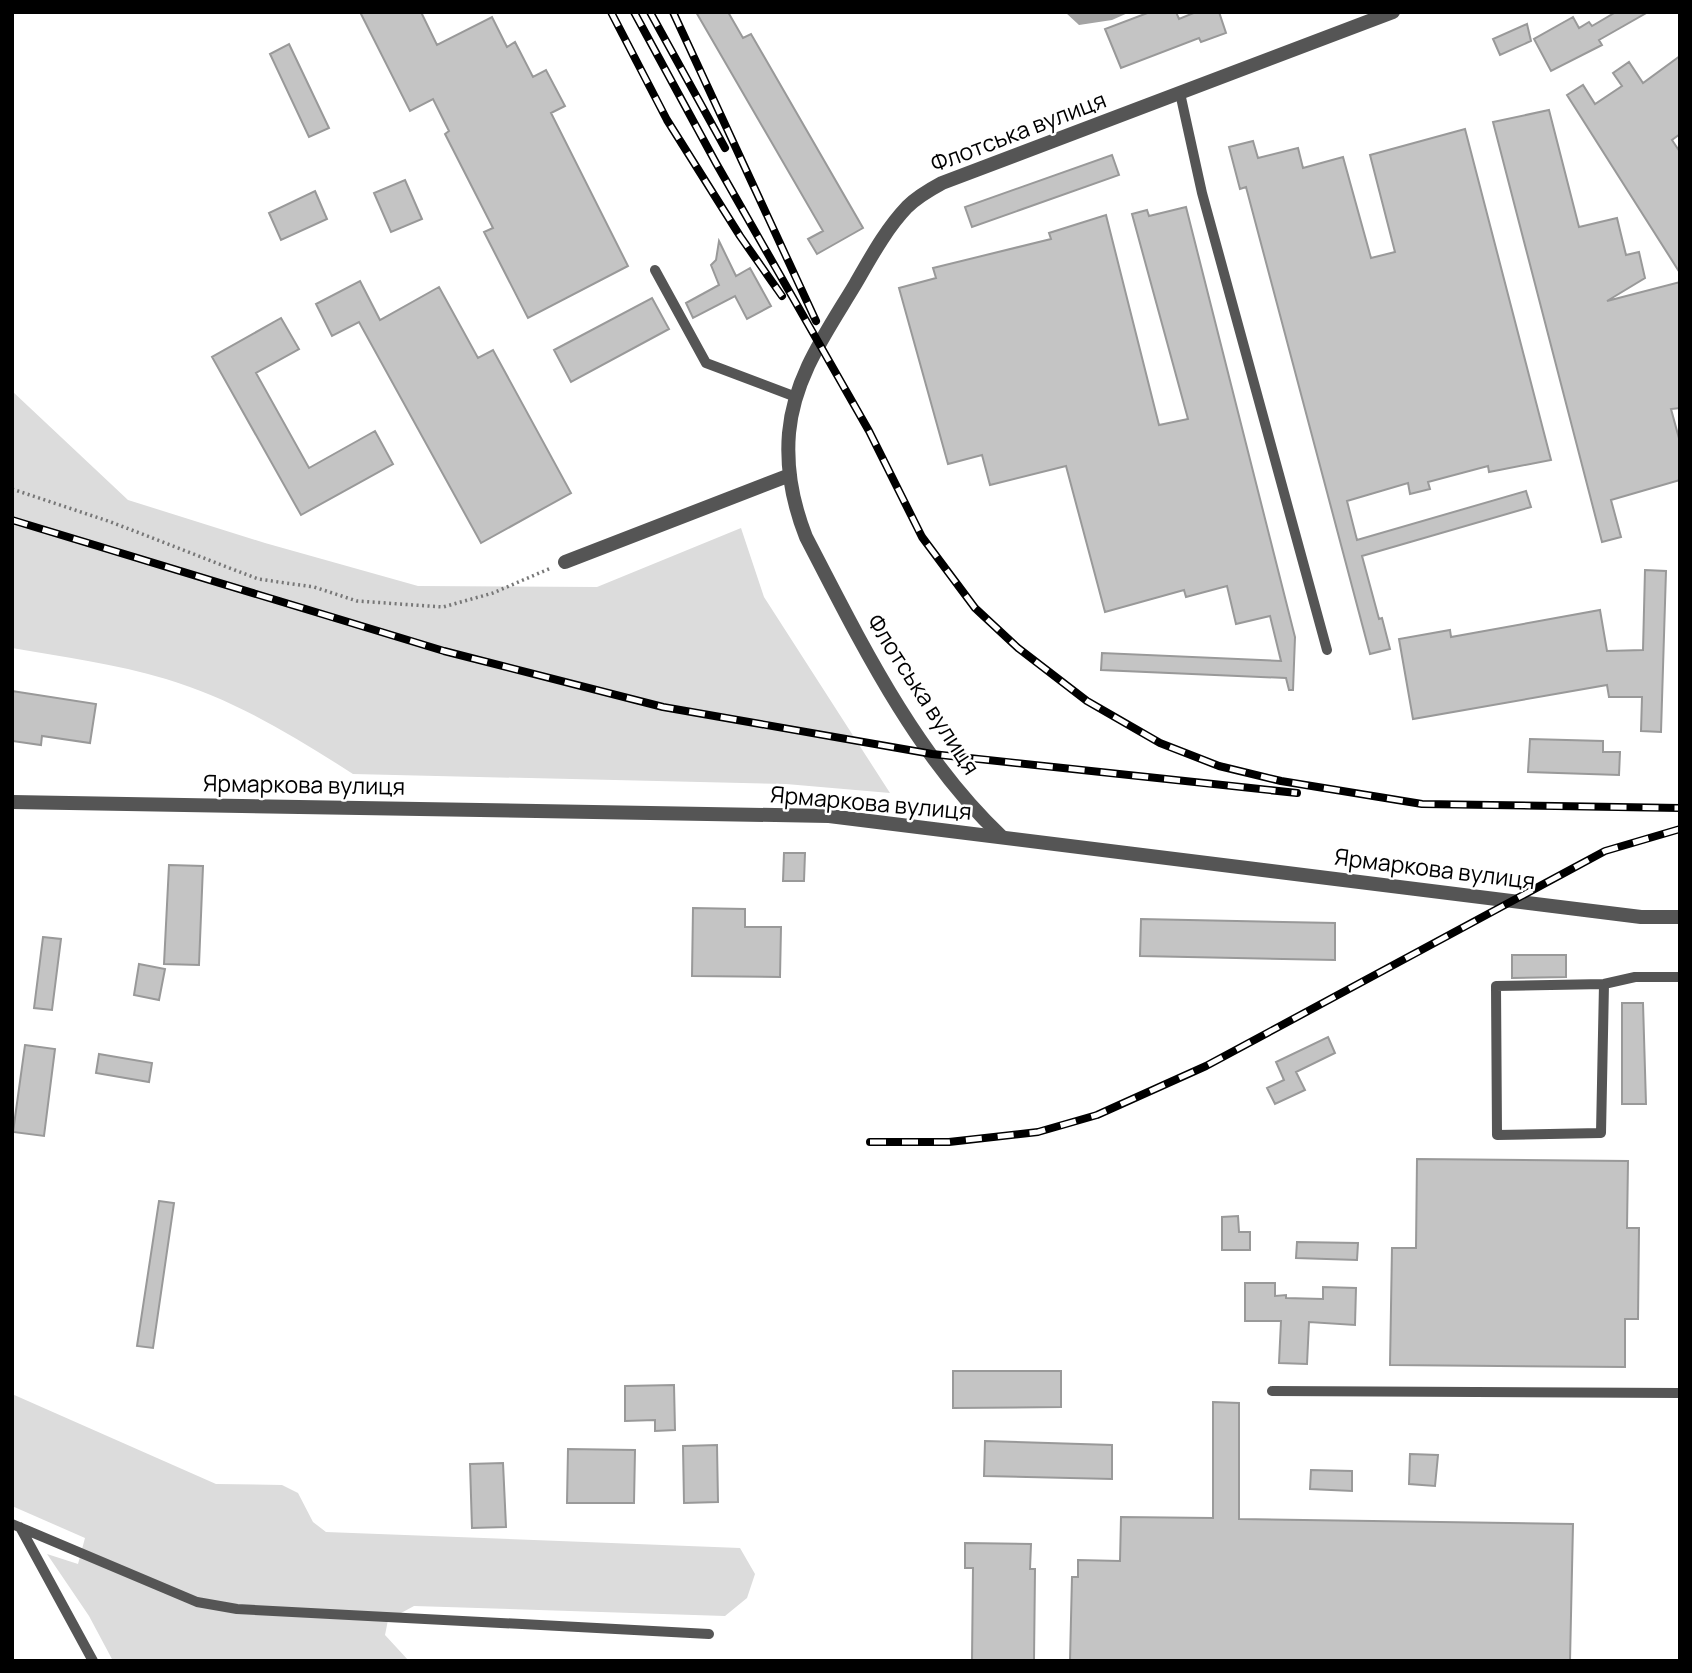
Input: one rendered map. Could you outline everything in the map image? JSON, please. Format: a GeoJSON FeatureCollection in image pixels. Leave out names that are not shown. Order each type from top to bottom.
{"type":"FeatureCollection","features":[{"type":"Feature","properties":{"kind":"street","name":"Флотська вулиця"},"geometry":{"type":"LineString","coordinates":[[1001,836],[971,807],[897,701],[806,537],[796,511],[790,475],[789,432],[796,397],[819,344],[880,242],[899,215],[921,195],[942,184],[1393,12]]}},
{"type":"Feature","properties":{"kind":"street"},"geometry":{"type":"LineString","coordinates":[[565,562],[790,475]]}},
{"type":"Feature","properties":{"kind":"street","name":"Ярмаркова вулиця"},"geometry":{"type":"LineString","coordinates":[[12,802],[829,816],[1641,917],[1680,917]]}},
{"type":"Feature","properties":{"kind":"lane"},"geometry":{"type":"LineString","coordinates":[[1180,93],[1202,193],[1327,649]]}},
{"type":"Feature","properties":{"kind":"lane"},"geometry":{"type":"LineString","coordinates":[[655,270],[706,363],[796,397]]}},
{"type":"Feature","properties":{"kind":"lane"},"geometry":{"type":"LineString","coordinates":[[1604,984],[1601,1133],[1497,1135],[1496,986],[1604,984],[1635,977],[1680,977]]}},
{"type":"Feature","properties":{"kind":"lane"},"geometry":{"type":"LineString","coordinates":[[1272,1391],[1680,1393]]}},
{"type":"Feature","properties":{"kind":"lane"},"geometry":{"type":"LineString","coordinates":[[16,1525],[197,1602],[237,1609],[709,1634]]}},
{"type":"Feature","properties":{"kind":"lane"},"geometry":{"type":"LineString","coordinates":[[16,1525],[93,1661]]}},
{"type":"Feature","properties":{"kind":"path"},"geometry":{"type":"LineString","coordinates":[[12,489],[111,522],[258,579],[314,587],[357,601],[443,607],[493,593],[565,562]]}},
{"type":"Feature","properties":{"kind":"shaded area"},"geometry":{"type":"Polygon","coordinates":[[[1065,12],[1130,12],[1112,20],[1079,25],[1065,12]]]}},
{"type":"Feature","properties":{"kind":"shaded area"},"geometry":{"type":"Polygon","coordinates":[[[12,391],[128,500],[265,543],[418,586],[597,587],[741,528],[764,597],[890,793],[786,784],[353,774],[263,720],[191,687],[128,669],[12,648],[12,391]]]}},
{"type":"Feature","properties":{"kind":"shaded area"},"geometry":{"type":"Polygon","coordinates":[[[12,1394],[216,1484],[282,1485],[298,1493],[313,1522],[326,1532],[740,1548],[755,1574],[747,1598],[725,1616],[414,1606],[388,1620],[385,1635],[409,1661],[113,1661],[89,1616],[47,1554],[78,1564],[85,1538],[12,1506],[12,1394]]]}},
{"type":"Feature","properties":{"kind":"building"},"geometry":{"type":"Polygon","coordinates":[[[360,12],[421,12],[437,45],[492,17],[507,47],[515,42],[533,77],[546,70],[565,106],[551,113],[628,266],[528,318],[484,232],[493,228],[445,134],[449,131],[433,99],[410,111],[360,12]]]}},
{"type":"Feature","properties":{"kind":"building"},"geometry":{"type":"Polygon","coordinates":[[[696,12],[728,12],[743,38],[751,34],[863,228],[817,254],[808,239],[823,231],[696,12]]]}},
{"type":"Feature","properties":{"kind":"building"},"geometry":{"type":"Polygon","coordinates":[[[1150,12],[1176,12],[1179,19],[1196,12],[1219,12],[1226,33],[1201,42],[1199,38],[1121,68],[1105,29],[1150,12]]]}},
{"type":"Feature","properties":{"kind":"building"},"geometry":{"type":"Polygon","coordinates":[[[1616,12],[1648,12],[1599,40],[1602,45],[1551,71],[1534,39],[1573,17],[1579,28],[1589,22],[1592,26],[1616,12]]]}},
{"type":"Feature","properties":{"kind":"building"},"geometry":{"type":"Polygon","coordinates":[[[1527,24],[1531,41],[1500,55],[1493,39],[1527,24]]]}},
{"type":"Feature","properties":{"kind":"building"},"geometry":{"type":"Polygon","coordinates":[[[289,44],[329,128],[309,137],[270,54],[289,44]]]}},
{"type":"Feature","properties":{"kind":"building"},"geometry":{"type":"Polygon","coordinates":[[[1680,56],[1680,134],[1672,140],[1680,152],[1680,273],[1567,95],[1583,85],[1595,104],[1622,86],[1613,73],[1629,62],[1643,83],[1680,56]]]}},
{"type":"Feature","properties":{"kind":"building"},"geometry":{"type":"Polygon","coordinates":[[[1549,110],[1579,227],[1617,218],[1626,255],[1639,252],[1645,278],[1607,301],[1680,282],[1680,408],[1671,409],[1680,442],[1680,480],[1611,500],[1621,537],[1602,542],[1493,122],[1549,110]]]}},
{"type":"Feature","properties":{"kind":"building"},"geometry":{"type":"Polygon","coordinates":[[[1465,129],[1551,460],[1489,472],[1488,466],[1428,482],[1430,489],[1410,494],[1408,483],[1347,501],[1357,540],[1526,491],[1531,507],[1362,556],[1390,649],[1370,654],[1246,187],[1240,189],[1229,147],[1253,141],[1258,158],[1298,148],[1303,168],[1343,157],[1371,258],[1395,252],[1370,155],[1465,129]]]}},
{"type":"Feature","properties":{"kind":"building"},"geometry":{"type":"Polygon","coordinates":[[[1112,155],[1119,175],[972,227],[965,207],[1112,155]]]}},
{"type":"Feature","properties":{"kind":"building"},"geometry":{"type":"Polygon","coordinates":[[[405,180],[422,219],[391,232],[374,193],[405,180]]]}},
{"type":"Feature","properties":{"kind":"building"},"geometry":{"type":"Polygon","coordinates":[[[315,191],[327,219],[281,240],[269,213],[315,191]]]}},
{"type":"Feature","properties":{"kind":"building"},"geometry":{"type":"Polygon","coordinates":[[[1186,207],[1295,637],[1293,690],[1289,690],[1286,678],[1101,670],[1102,653],[1281,661],[1270,616],[1236,624],[1227,586],[1186,597],[1184,590],[1105,612],[1066,466],[990,485],[982,455],[948,464],[899,288],[936,278],[933,268],[1051,239],[1049,233],[1106,215],[1159,425],[1188,419],[1132,214],[1147,210],[1149,216],[1186,207]]]}},
{"type":"Feature","properties":{"kind":"building"},"geometry":{"type":"Polygon","coordinates":[[[719,241],[736,276],[750,268],[771,306],[747,319],[735,296],[693,318],[686,303],[719,285],[711,265],[716,260],[719,241]]]}},
{"type":"Feature","properties":{"kind":"building"},"geometry":{"type":"Polygon","coordinates":[[[360,281],[380,320],[439,287],[478,358],[493,350],[571,493],[481,543],[359,322],[332,336],[316,304],[360,281]]]}},
{"type":"Feature","properties":{"kind":"building"},"geometry":{"type":"Polygon","coordinates":[[[652,298],[669,329],[571,382],[554,350],[652,298]]]}},
{"type":"Feature","properties":{"kind":"building"},"geometry":{"type":"Polygon","coordinates":[[[281,318],[299,349],[256,373],[309,468],[375,431],[393,464],[301,515],[212,357],[281,318]]]}},
{"type":"Feature","properties":{"kind":"building"},"geometry":{"type":"Polygon","coordinates":[[[1645,570],[1666,571],[1661,732],[1641,731],[1642,697],[1609,697],[1607,685],[1413,719],[1399,639],[1450,630],[1451,637],[1600,610],[1607,651],[1643,650],[1645,570]]]}},
{"type":"Feature","properties":{"kind":"building"},"geometry":{"type":"Polygon","coordinates":[[[12,691],[96,704],[90,743],[42,736],[41,745],[12,741],[12,691]]]}},
{"type":"Feature","properties":{"kind":"building"},"geometry":{"type":"Polygon","coordinates":[[[1530,739],[1603,741],[1603,752],[1620,752],[1619,775],[1528,772],[1530,739]]]}},
{"type":"Feature","properties":{"kind":"building"},"geometry":{"type":"Polygon","coordinates":[[[784,853],[805,853],[804,881],[783,881],[784,853]]]}},
{"type":"Feature","properties":{"kind":"building"},"geometry":{"type":"Polygon","coordinates":[[[169,865],[203,866],[199,965],[164,964],[169,865]]]}},
{"type":"Feature","properties":{"kind":"building"},"geometry":{"type":"Polygon","coordinates":[[[693,908],[745,909],[745,927],[781,927],[780,977],[692,976],[693,908]]]}},
{"type":"Feature","properties":{"kind":"building"},"geometry":{"type":"Polygon","coordinates":[[[1141,919],[1335,923],[1335,960],[1140,956],[1141,919]]]}},
{"type":"Feature","properties":{"kind":"building"},"geometry":{"type":"Polygon","coordinates":[[[43,937],[61,939],[52,1010],[34,1008],[43,937]]]}},
{"type":"Feature","properties":{"kind":"building"},"geometry":{"type":"Polygon","coordinates":[[[1512,955],[1566,955],[1566,977],[1512,978],[1512,955]]]}},
{"type":"Feature","properties":{"kind":"building"},"geometry":{"type":"Polygon","coordinates":[[[139,964],[165,969],[159,1000],[134,995],[139,964]]]}},
{"type":"Feature","properties":{"kind":"building"},"geometry":{"type":"Polygon","coordinates":[[[1622,1003],[1643,1003],[1646,1104],[1622,1104],[1622,1003]]]}},
{"type":"Feature","properties":{"kind":"building"},"geometry":{"type":"Polygon","coordinates":[[[1328,1037],[1335,1053],[1296,1072],[1305,1090],[1275,1104],[1267,1088],[1284,1080],[1276,1062],[1328,1037]]]}},
{"type":"Feature","properties":{"kind":"building"},"geometry":{"type":"Polygon","coordinates":[[[25,1045],[55,1049],[44,1136],[13,1132],[25,1045]]]}},
{"type":"Feature","properties":{"kind":"building"},"geometry":{"type":"Polygon","coordinates":[[[99,1054],[152,1063],[149,1082],[96,1073],[99,1054]]]}},
{"type":"Feature","properties":{"kind":"building"},"geometry":{"type":"Polygon","coordinates":[[[1417,1159],[1628,1161],[1627,1228],[1639,1228],[1638,1319],[1625,1319],[1625,1367],[1390,1365],[1392,1248],[1416,1248],[1417,1159]]]}},
{"type":"Feature","properties":{"kind":"building"},"geometry":{"type":"Polygon","coordinates":[[[159,1201],[174,1203],[153,1348],[137,1346],[159,1201]]]}},
{"type":"Feature","properties":{"kind":"building"},"geometry":{"type":"Polygon","coordinates":[[[1238,1216],[1239,1232],[1250,1232],[1250,1250],[1222,1250],[1222,1217],[1238,1216]]]}},
{"type":"Feature","properties":{"kind":"building"},"geometry":{"type":"Polygon","coordinates":[[[1297,1242],[1358,1243],[1357,1260],[1296,1258],[1297,1242]]]}},
{"type":"Feature","properties":{"kind":"building"},"geometry":{"type":"Polygon","coordinates":[[[1245,1283],[1275,1283],[1275,1296],[1286,1295],[1286,1298],[1323,1299],[1323,1287],[1356,1288],[1355,1325],[1309,1322],[1307,1364],[1279,1363],[1281,1321],[1245,1321],[1245,1283]]]}},
{"type":"Feature","properties":{"kind":"building"},"geometry":{"type":"Polygon","coordinates":[[[953,1371],[1061,1371],[1061,1407],[953,1408],[953,1371]]]}},
{"type":"Feature","properties":{"kind":"building"},"geometry":{"type":"Polygon","coordinates":[[[674,1385],[675,1430],[655,1431],[655,1420],[625,1421],[625,1386],[674,1385]]]}},
{"type":"Feature","properties":{"kind":"building"},"geometry":{"type":"Polygon","coordinates":[[[1213,1402],[1239,1403],[1239,1519],[1573,1524],[1570,1661],[1070,1661],[1072,1577],[1078,1577],[1078,1560],[1120,1561],[1121,1517],[1213,1518],[1213,1402]]]}},
{"type":"Feature","properties":{"kind":"building"},"geometry":{"type":"Polygon","coordinates":[[[985,1441],[1112,1445],[1112,1479],[984,1476],[985,1441]]]}},
{"type":"Feature","properties":{"kind":"building"},"geometry":{"type":"Polygon","coordinates":[[[717,1445],[718,1502],[684,1503],[683,1446],[717,1445]]]}},
{"type":"Feature","properties":{"kind":"building"},"geometry":{"type":"Polygon","coordinates":[[[568,1449],[635,1450],[634,1503],[567,1503],[568,1449]]]}},
{"type":"Feature","properties":{"kind":"building"},"geometry":{"type":"Polygon","coordinates":[[[1410,1454],[1438,1455],[1435,1486],[1409,1484],[1410,1454]]]}},
{"type":"Feature","properties":{"kind":"building"},"geometry":{"type":"Polygon","coordinates":[[[503,1463],[506,1527],[472,1528],[470,1464],[503,1463]]]}},
{"type":"Feature","properties":{"kind":"building"},"geometry":{"type":"Polygon","coordinates":[[[1311,1470],[1352,1471],[1352,1491],[1310,1489],[1311,1470]]]}},
{"type":"Feature","properties":{"kind":"building"},"geometry":{"type":"Polygon","coordinates":[[[965,1543],[1031,1544],[1030,1569],[1035,1569],[1034,1661],[972,1661],[973,1568],[965,1568],[965,1543]]]}},
{"type":"Feature","properties":{"kind":"railway"},"geometry":{"type":"LineString","coordinates":[[611,12],[667,120],[740,236],[782,296]]}},
{"type":"Feature","properties":{"kind":"railway"},"geometry":{"type":"LineString","coordinates":[[634,12],[716,163],[869,431],[922,537],[975,608],[1018,648],[1087,701],[1160,743],[1219,766],[1281,781],[1422,804],[1680,808]]}},
{"type":"Feature","properties":{"kind":"railway"},"geometry":{"type":"LineString","coordinates":[[650,12],[725,148]]}},
{"type":"Feature","properties":{"kind":"railway"},"geometry":{"type":"LineString","coordinates":[[673,12],[816,321]]}},
{"type":"Feature","properties":{"kind":"railway"},"geometry":{"type":"LineString","coordinates":[[12,520],[444,651],[663,707],[932,754],[1297,793]]}},
{"type":"Feature","properties":{"kind":"railway"},"geometry":{"type":"LineString","coordinates":[[870,1142],[949,1142],[1038,1132],[1097,1115],[1206,1066],[1605,851],[1680,829]]}}]}
